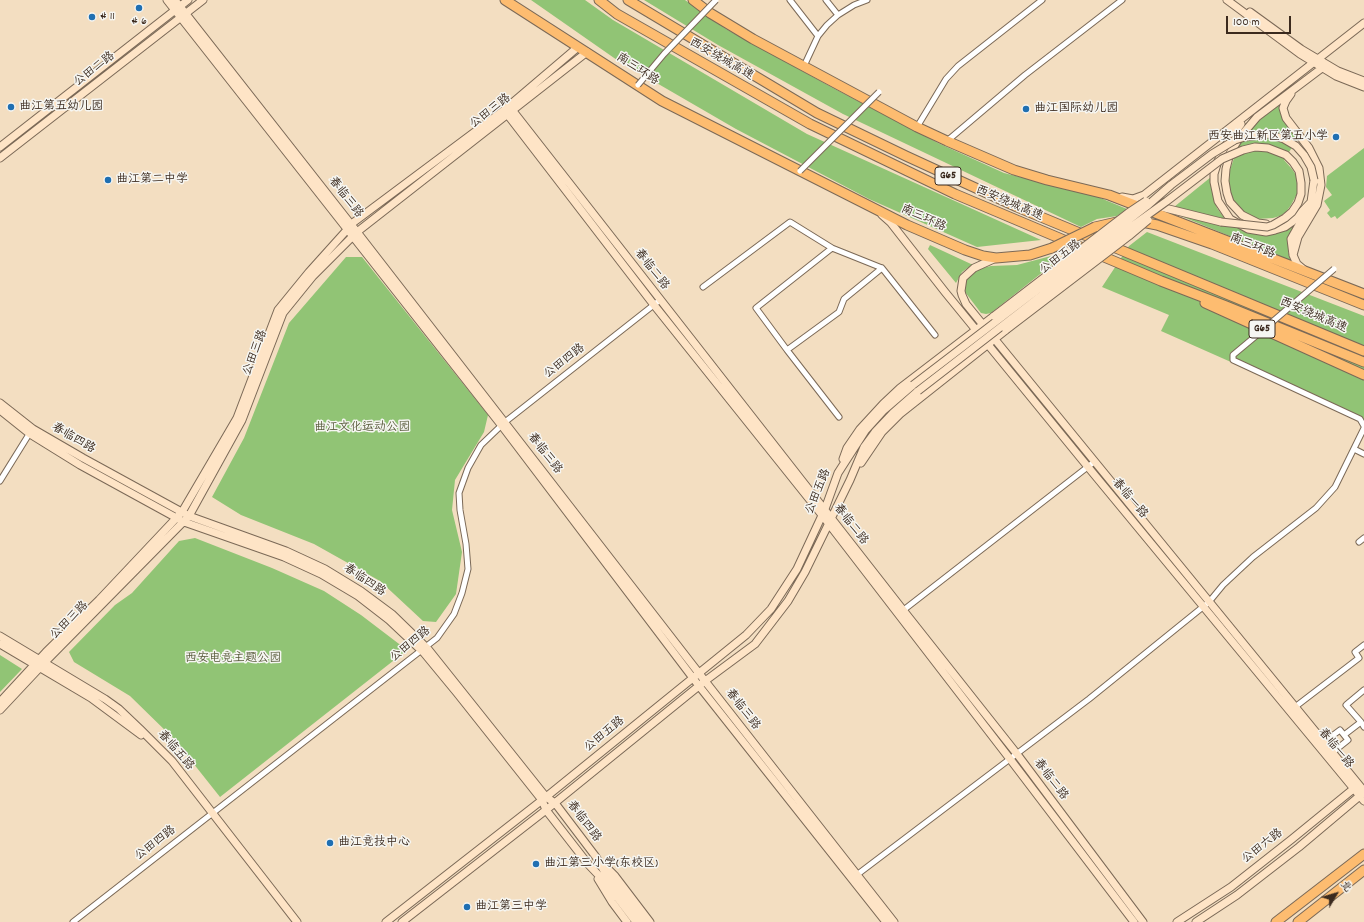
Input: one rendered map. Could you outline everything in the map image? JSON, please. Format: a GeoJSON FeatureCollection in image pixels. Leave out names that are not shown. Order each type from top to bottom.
{"type":"FeatureCollection","features":[{"type":"Feature","properties":{"kind":"highway","name":"南三环路"},"geometry":{"type":"LineString","coordinates":[[505,0],[662,101],[907,225],[965,250],[996,258],[1030,255],[1052,248],[1095,227],[1129,220],[1157,225],[1220,247],[1364,305]]}},
{"type":"Feature","properties":{"kind":"highway","name":"西安绕城高速"},"geometry":{"type":"LineString","coordinates":[[599,0],[617,14],[810,124],[955,194],[1161,281],[1364,362]]}},
{"type":"Feature","properties":{"kind":"highway","name":"西安绕城高速"},"geometry":{"type":"LineString","coordinates":[[628,0],[818,113],[900,153],[1017,207],[1364,351]]}},
{"type":"Feature","properties":{"kind":"highway","name":"南三环路"},"geometry":{"type":"LineString","coordinates":[[693,0],[710,13],[753,39],[917,127],[947,141],[1014,170],[1047,180],[1109,195],[1364,294]]}},
{"type":"Feature","properties":{"kind":"highway","name":"G65"},"geometry":{"type":"LineString","coordinates":[[1161,281],[1223,312],[1364,376]]}},
{"type":"Feature","properties":{"kind":"highway"},"geometry":{"type":"LineString","coordinates":[[1285,318],[1364,344]]}},
{"type":"Feature","properties":{"kind":"highway"},"geometry":{"type":"LineString","coordinates":[[1276,922],[1325,886],[1363,855]]}},
{"type":"Feature","properties":{"kind":"highway"},"geometry":{"type":"LineString","coordinates":[[1298,922],[1364,870]]}},
{"type":"Feature","properties":{"kind":"street","name":"春临三路"},"geometry":{"type":"LineString","coordinates":[[167,0],[177,8],[700,674],[702,684]]}},
{"type":"Feature","properties":{"kind":"street","name":"春临三路"},"geometry":{"type":"LineString","coordinates":[[175,0],[177,8]]}},
{"type":"Feature","properties":{"kind":"street","name":"公田二路"},"geometry":{"type":"LineString","coordinates":[[0,147],[188,0]]}},
{"type":"Feature","properties":{"kind":"street","name":"公田二路"},"geometry":{"type":"LineString","coordinates":[[0,158],[204,0]]}},
{"type":"Feature","properties":{"kind":"street"},"geometry":{"type":"LineString","coordinates":[[638,85],[664,54],[716,0]]}},
{"type":"Feature","properties":{"kind":"street"},"geometry":{"type":"LineString","coordinates":[[790,0],[818,36]]}},
{"type":"Feature","properties":{"kind":"street"},"geometry":{"type":"LineString","coordinates":[[826,0],[838,15]]}},
{"type":"Feature","properties":{"kind":"street"},"geometry":{"type":"LineString","coordinates":[[804,66],[818,36],[838,15],[854,5],[867,0]]}},
{"type":"Feature","properties":{"kind":"street"},"geometry":{"type":"LineString","coordinates":[[917,127],[946,79],[958,66],[1042,0]]}},
{"type":"Feature","properties":{"kind":"street"},"geometry":{"type":"LineString","coordinates":[[947,141],[1024,75],[1122,0]]}},
{"type":"Feature","properties":{"kind":"street"},"geometry":{"type":"LineString","coordinates":[[1226,0],[1300,54],[1364,81]]}},
{"type":"Feature","properties":{"kind":"street"},"geometry":{"type":"LineString","coordinates":[[1234,0],[1316,60],[1322,68],[1336,76],[1364,87]]}},
{"type":"Feature","properties":{"kind":"street"},"geometry":{"type":"LineString","coordinates":[[1133,199],[1144,195],[1364,23]]}},
{"type":"Feature","properties":{"kind":"street","name":"公田三路"},"geometry":{"type":"LineString","coordinates":[[42,660],[189,516],[242,420],[283,313],[313,276],[355,234],[508,110],[578,47]]}},
{"type":"Feature","properties":{"kind":"street","name":"公田三路"},"geometry":{"type":"LineString","coordinates":[[0,710],[42,660],[182,512],[237,418],[278,310],[309,272],[350,227],[587,52]]}},
{"type":"Feature","properties":{"kind":"street"},"geometry":{"type":"LineString","coordinates":[[1280,221],[1264,224],[1249,219],[1230,202],[1225,181],[1230,153],[1240,136],[1257,118],[1322,68]]}},
{"type":"Feature","properties":{"kind":"street"},"geometry":{"type":"LineString","coordinates":[[1293,255],[1298,237],[1317,205],[1321,185],[1319,168],[1309,148],[1286,118],[1284,108],[1286,101],[1299,85]]}},
{"type":"Feature","properties":{"kind":"street"},"geometry":{"type":"LineString","coordinates":[[800,170],[879,92]]}},
{"type":"Feature","properties":{"kind":"street"},"geometry":{"type":"LineString","coordinates":[[1255,109],[1231,137],[1218,161],[1214,174],[1214,182],[1218,201],[1222,209],[1230,219],[1239,225],[1248,229],[1266,232],[1285,227],[1300,216],[1311,202]]}},
{"type":"Feature","properties":{"kind":"street","name":"春临二路"},"geometry":{"type":"LineString","coordinates":[[508,110],[660,300],[901,612],[1017,754],[1143,922]]}},
{"type":"Feature","properties":{"kind":"street","name":"春临二路"},"geometry":{"type":"LineString","coordinates":[[508,110],[654,305],[823,512]]}},
{"type":"Feature","properties":{"kind":"street","name":"公田五路"},"geometry":{"type":"LineString","coordinates":[[402,922],[555,803],[702,684],[755,644],[788,601],[830,521],[864,447],[874,432],[916,388],[1147,206],[1171,185],[1224,146],[1235,140],[1268,134],[1284,138],[1296,146],[1304,155],[1311,168],[1314,180],[1311,202]]}},
{"type":"Feature","properties":{"kind":"street","name":"公田五路"},"geometry":{"type":"LineString","coordinates":[[386,922],[700,674],[746,635],[771,609],[797,569],[823,512],[838,472],[873,421],[900,396],[916,388],[1121,234],[1167,202],[1222,159],[1243,150],[1268,148],[1286,155],[1294,162],[1299,171],[1301,194],[1298,203],[1292,212],[1280,221]]}},
{"type":"Feature","properties":{"kind":"street"},"geometry":{"type":"LineString","coordinates":[[838,472],[847,448],[860,429],[870,416],[900,388],[1128,213],[1171,185]]}},
{"type":"Feature","properties":{"kind":"street"},"geometry":{"type":"LineString","coordinates":[[1109,195],[1133,199],[1221,222],[1267,227],[1280,221]]}},
{"type":"Feature","properties":{"kind":"street"},"geometry":{"type":"LineString","coordinates":[[850,480],[877,439],[891,423],[911,405],[994,339],[1129,236],[1167,202]]}},
{"type":"Feature","properties":{"kind":"street"},"geometry":{"type":"LineString","coordinates":[[1306,272],[1297,264],[1293,255],[1291,239],[1311,202]]}},
{"type":"Feature","properties":{"kind":"street","name":"春临一路"},"geometry":{"type":"LineString","coordinates":[[878,210],[891,223],[1088,467],[1333,752],[1361,792]]}},
{"type":"Feature","properties":{"kind":"street"},"geometry":{"type":"LineString","coordinates":[[703,287],[790,222],[832,248],[882,268],[935,335]]}},
{"type":"Feature","properties":{"kind":"street"},"geometry":{"type":"LineString","coordinates":[[832,248],[756,308],[839,417]]}},
{"type":"Feature","properties":{"kind":"street","name":"春临一路"},"geometry":{"type":"LineString","coordinates":[[996,258],[978,265],[969,271],[963,278],[961,291],[964,300],[1206,604],[1361,792]]}},
{"type":"Feature","properties":{"kind":"street"},"geometry":{"type":"LineString","coordinates":[[787,350],[838,312],[844,298],[882,268]]}},
{"type":"Feature","properties":{"kind":"street"},"geometry":{"type":"LineString","coordinates":[[854,877],[1088,699],[1206,604],[1253,556],[1316,508],[1336,487],[1364,427],[1360,419],[1233,360],[1233,355],[1334,269]]}},
{"type":"Feature","properties":{"kind":"street","name":"公田四路"},"geometry":{"type":"LineString","coordinates":[[73,922],[437,638],[447,626],[454,614],[462,593],[468,569],[459,493],[468,468],[481,445],[503,424],[660,300]]}},
{"type":"Feature","properties":{"kind":"street","name":"春临四路"},"geometry":{"type":"LineString","coordinates":[[0,403],[31,431],[189,516],[286,551],[324,569],[361,590],[392,614],[424,648],[462,699],[544,798],[555,803],[596,857],[619,896]]}},
{"type":"Feature","properties":{"kind":"street","name":"春临四路"},"geometry":{"type":"LineString","coordinates":[[0,410],[80,465],[176,518],[284,557],[321,574],[364,601],[424,648]]}},
{"type":"Feature","properties":{"kind":"street","name":"春临三路"},"geometry":{"type":"LineString","coordinates":[[503,424],[693,679],[702,684],[854,877],[886,922]]}},
{"type":"Feature","properties":{"kind":"street"},"geometry":{"type":"LineString","coordinates":[[0,481],[31,431]]}},
{"type":"Feature","properties":{"kind":"street"},"geometry":{"type":"LineString","coordinates":[[1354,449],[1364,454]]}},
{"type":"Feature","properties":{"kind":"street"},"geometry":{"type":"LineString","coordinates":[[901,612],[1094,462]]}},
{"type":"Feature","properties":{"kind":"street"},"geometry":{"type":"LineString","coordinates":[[1359,542],[1364,538]]}},
{"type":"Feature","properties":{"kind":"street","name":"春临二路"},"geometry":{"type":"LineString","coordinates":[[901,612],[1134,922]]}},
{"type":"Feature","properties":{"kind":"street","name":"春临五路"},"geometry":{"type":"LineString","coordinates":[[0,636],[105,699],[145,733],[172,762],[291,922]]}},
{"type":"Feature","properties":{"kind":"street","name":"春临五路"},"geometry":{"type":"LineString","coordinates":[[0,644],[91,698],[140,735],[158,752],[297,922]]}},
{"type":"Feature","properties":{"kind":"street"},"geometry":{"type":"LineString","coordinates":[[1295,707],[1359,658],[1355,652],[1364,645]]}},
{"type":"Feature","properties":{"kind":"street","name":"公田三路"},"geometry":{"type":"LineString","coordinates":[[0,702],[37,666]]}},
{"type":"Feature","properties":{"kind":"street"},"geometry":{"type":"LineString","coordinates":[[1344,735],[1362,724],[1346,705],[1364,690]]}},
{"type":"Feature","properties":{"kind":"street"},"geometry":{"type":"LineString","coordinates":[[1324,742],[1340,730],[1348,740],[1333,752]]}},
{"type":"Feature","properties":{"kind":"street","name":"公田六路"},"geometry":{"type":"LineString","coordinates":[[1177,922],[1231,886],[1292,839],[1361,792]]}},
{"type":"Feature","properties":{"kind":"street","name":"公田六路"},"geometry":{"type":"LineString","coordinates":[[1196,922],[1249,886],[1299,847],[1361,792]]}},
{"type":"Feature","properties":{"kind":"street","name":"春临四路"},"geometry":{"type":"LineString","coordinates":[[544,798],[546,810],[588,864],[619,896]]}},
{"type":"Feature","properties":{"kind":"street"},"geometry":{"type":"LineString","coordinates":[[596,857],[615,876],[650,922]]}},
{"type":"Feature","properties":{"kind":"street"},"geometry":{"type":"LineString","coordinates":[[588,864],[612,902],[627,922]]}},
{"type":"Feature","properties":{"kind":"street","name":"春临三路"},"geometry":{"type":"LineString","coordinates":[[854,877],[894,922]]}},
{"type":"Feature","properties":{"kind":"street"},"geometry":{"type":"LineString","coordinates":[[619,896],[636,922]]}},
{"type":"Feature","properties":{"kind":"street"},"geometry":{"type":"LineString","coordinates":[[619,896],[643,922]]}},
{"type":"Feature","properties":{"kind":"green space"},"geometry":{"type":"Polygon","coordinates":[[[531,0],[585,0],[613,20],[807,134],[1041,240],[977,247],[869,199],[736,129],[617,60],[531,0]]]}},
{"type":"Feature","properties":{"kind":"green space"},"geometry":{"type":"Polygon","coordinates":[[[644,0],[685,0],[726,29],[833,88],[938,143],[1004,173],[1098,197],[1127,209],[1117,216],[1097,219],[1081,227],[843,114],[718,45],[644,0]]]}},
{"type":"Feature","properties":{"kind":"green space"},"geometry":{"type":"Polygon","coordinates":[[[1282,103],[1298,138],[1284,160],[1296,175],[1298,192],[1286,212],[1280,216],[1257,219],[1249,216],[1233,200],[1229,181],[1230,170],[1238,146],[1248,132],[1266,114],[1282,103]]]}},
{"type":"Feature","properties":{"kind":"green space"},"geometry":{"type":"Polygon","coordinates":[[[1364,148],[1364,197],[1337,219],[1335,216],[1331,218],[1327,213],[1330,210],[1324,201],[1332,195],[1326,187],[1327,176],[1364,148]]]}},
{"type":"Feature","properties":{"kind":"green space"},"geometry":{"type":"Polygon","coordinates":[[[1211,177],[1212,193],[1217,208],[1225,219],[1174,207],[1211,177]]]}},
{"type":"Feature","properties":{"kind":"green space"},"geometry":{"type":"Polygon","coordinates":[[[1171,212],[1288,229],[1296,223],[1288,241],[1288,252],[1293,262],[1171,212]]]}},
{"type":"Feature","properties":{"kind":"green space"},"geometry":{"type":"Polygon","coordinates":[[[1147,232],[1364,316],[1364,421],[1161,331],[1169,315],[1102,287],[1129,246],[1147,232]]]}},
{"type":"Feature","properties":{"kind":"green space"},"geometry":{"type":"Polygon","coordinates":[[[930,245],[973,264],[962,272],[956,283],[928,249],[930,245]]]}},
{"type":"Feature","properties":{"kind":"green space"},"geometry":{"type":"Polygon","coordinates":[[[1051,256],[1058,260],[991,313],[981,313],[965,292],[964,285],[968,276],[978,269],[991,266],[1017,265],[1051,256]]]}},
{"type":"Feature","properties":{"kind":"green space","name":"曲江文化运动公园"},"geometry":{"type":"Polygon","coordinates":[[[346,257],[362,257],[488,415],[484,432],[455,480],[452,510],[462,552],[456,594],[436,622],[423,621],[380,581],[314,544],[241,515],[212,497],[244,438],[289,323],[346,257]]]}},
{"type":"Feature","properties":{"kind":"green space","name":"西安电竞主题公园"},"geometry":{"type":"Polygon","coordinates":[[[195,538],[272,568],[324,591],[361,615],[407,650],[220,797],[174,739],[130,696],[74,662],[69,652],[115,605],[132,593],[179,541],[195,538]]]}},
{"type":"Feature","properties":{"kind":"green space"},"geometry":{"type":"Polygon","coordinates":[[[0,655],[22,669],[0,692],[0,655]]]}},
{"type":"Feature","properties":{"kind":"place","name":"# 6"},"geometry":{"type":"Point","coordinates":[139,8]}},
{"type":"Feature","properties":{"kind":"place","name":"# 11"},"geometry":{"type":"Point","coordinates":[92,17]}},
{"type":"Feature","properties":{"kind":"place","name":"曲江第五幼儿园"},"geometry":{"type":"Point","coordinates":[11,107]}},
{"type":"Feature","properties":{"kind":"place","name":"曲江国际幼儿园"},"geometry":{"type":"Point","coordinates":[1026,109]}},
{"type":"Feature","properties":{"kind":"place","name":"西安曲江新区第五小学"},"geometry":{"type":"Point","coordinates":[1336,137]}},
{"type":"Feature","properties":{"kind":"place","name":"曲江第二中学"},"geometry":{"type":"Point","coordinates":[108,180]}},
{"type":"Feature","properties":{"kind":"place","name":"曲江竞技中心"},"geometry":{"type":"Point","coordinates":[330,843]}},
{"type":"Feature","properties":{"kind":"place","name":"曲江第三小学(东校区)"},"geometry":{"type":"Point","coordinates":[536,864]}},
{"type":"Feature","properties":{"kind":"place","name":"曲江第三中学"},"geometry":{"type":"Point","coordinates":[467,907]}}]}
